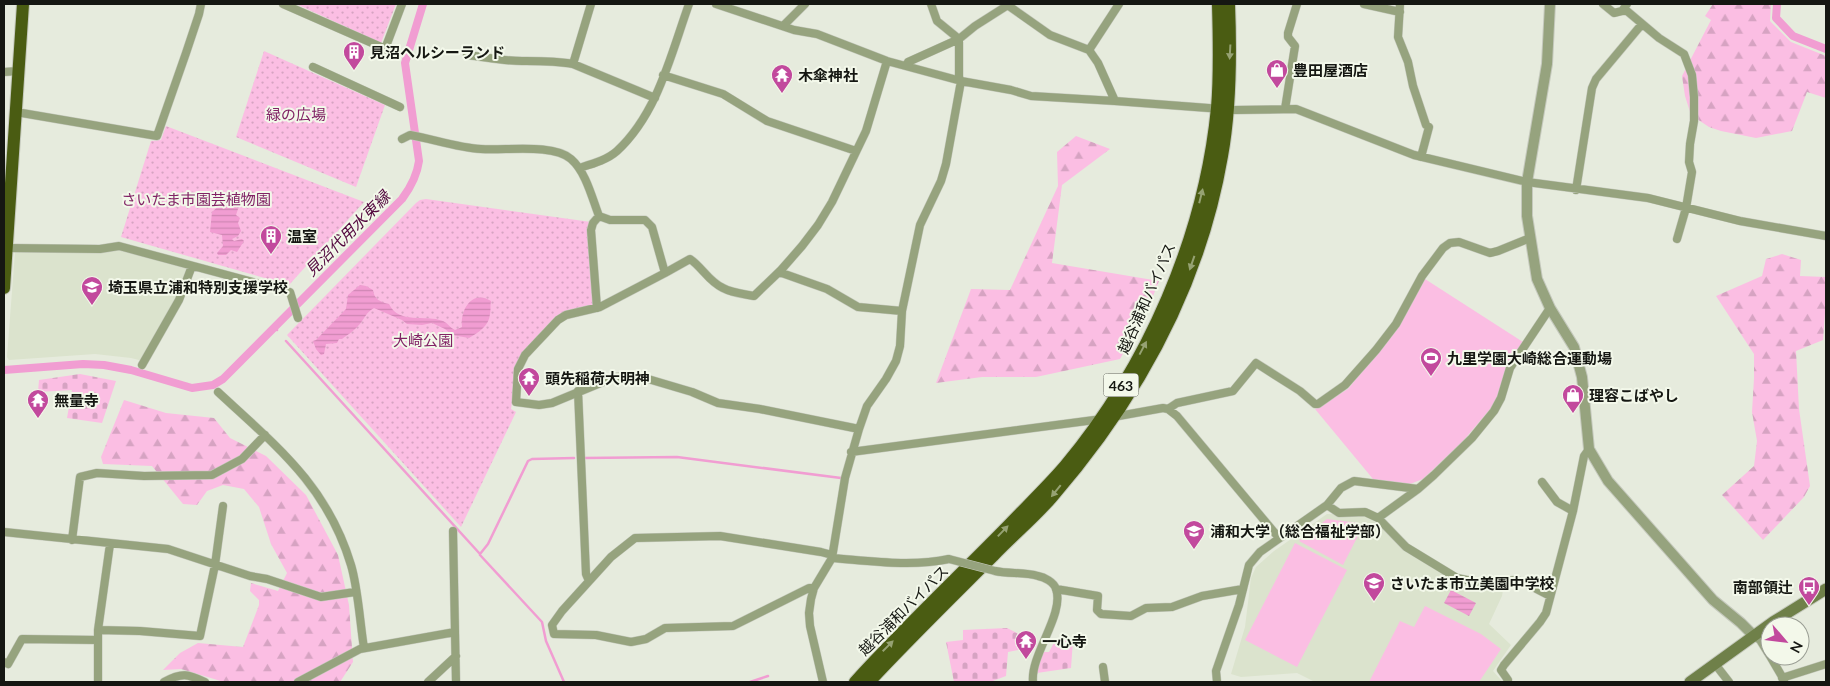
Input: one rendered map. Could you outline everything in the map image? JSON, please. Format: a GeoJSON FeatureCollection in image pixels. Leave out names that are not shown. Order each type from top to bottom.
{"type":"FeatureCollection","features":[{"type":"Feature","properties":{"kind":"highway"},"geometry":{"type":"LineString","coordinates":[[4,288],[23,4]]}},
{"type":"Feature","properties":{"kind":"highway","name":"越谷浦和バイパス"},"geometry":{"type":"LineString","coordinates":[[869,682],[1052,498],[1115,416],[1156,348],[1186,282],[1200,243],[1222,154],[1218,4]]}},
{"type":"Feature","properties":{"kind":"highway","name":"越谷浦和バイパス"},"geometry":{"type":"LineString","coordinates":[[855,682],[1063,468],[1088,437],[1132,370],[1176,277],[1200,198],[1222,109],[1231,44],[1229,4]]}},
{"type":"Feature","properties":{"kind":"main road"},"geometry":{"type":"LineString","coordinates":[[1690,682],[1792,610],[1826,589]]}},
{"type":"Feature","properties":{"kind":"street"},"geometry":{"type":"LineString","coordinates":[[16,112],[157,136],[201,4]]}},
{"type":"Feature","properties":{"kind":"street"},"geometry":{"type":"LineString","coordinates":[[283,4],[397,54]]}},
{"type":"Feature","properties":{"kind":"street"},"geometry":{"type":"LineString","coordinates":[[385,48],[402,4]]}},
{"type":"Feature","properties":{"kind":"street"},"geometry":{"type":"LineString","coordinates":[[573,64],[591,4]]}},
{"type":"Feature","properties":{"kind":"street"},"geometry":{"type":"LineString","coordinates":[[579,168],[599,161],[617,151],[641,122],[655,98],[688,4]]}},
{"type":"Feature","properties":{"kind":"street"},"geometry":{"type":"LineString","coordinates":[[716,4],[743,8],[783,26],[817,34],[887,61],[961,81],[1011,90],[1030,96],[1222,109],[1296,109],[1421,157],[1527,182],[1576,190],[1648,198],[1740,222],[1826,236]]}},
{"type":"Feature","properties":{"kind":"street"},"geometry":{"type":"LineString","coordinates":[[783,26],[804,4]]}},
{"type":"Feature","properties":{"kind":"street"},"geometry":{"type":"LineString","coordinates":[[931,4],[937,21],[959,39]]}},
{"type":"Feature","properties":{"kind":"street"},"geometry":{"type":"LineString","coordinates":[[1089,50],[1119,4]]}},
{"type":"Feature","properties":{"kind":"street"},"geometry":{"type":"LineString","coordinates":[[1285,109],[1295,46],[1288,37],[1288,33],[1297,4]]}},
{"type":"Feature","properties":{"kind":"street"},"geometry":{"type":"LineString","coordinates":[[1364,4],[1400,12]]}},
{"type":"Feature","properties":{"kind":"street"},"geometry":{"type":"LineString","coordinates":[[1400,4],[1398,37],[1408,62],[1413,86],[1426,125],[1429,127],[1421,157]]}},
{"type":"Feature","properties":{"kind":"street"},"geometry":{"type":"LineString","coordinates":[[1550,4],[1547,64],[1527,182],[1527,216],[1538,279],[1550,308],[1574,347],[1582,377],[1589,449],[1608,481],[1712,600],[1760,640]]}},
{"type":"Feature","properties":{"kind":"street"},"geometry":{"type":"LineString","coordinates":[[1604,4],[1614,13],[1627,11],[1659,38],[1684,54],[1692,75],[1694,105],[1689,162],[1692,172],[1686,208],[1677,239]]}},
{"type":"Feature","properties":{"kind":"street"},"geometry":{"type":"LineString","coordinates":[[1622,11],[1628,4]]}},
{"type":"Feature","properties":{"kind":"street"},"geometry":{"type":"LineString","coordinates":[[906,66],[908,62],[959,39],[975,26],[1009,5],[1050,35],[1089,50],[1098,63],[1115,101]]}},
{"type":"Feature","properties":{"kind":"street"},"geometry":{"type":"LineString","coordinates":[[1576,190],[1592,88],[1596,79],[1642,24]]}},
{"type":"Feature","properties":{"kind":"street"},"geometry":{"type":"LineString","coordinates":[[823,682],[810,620],[810,606],[814,588],[832,557],[845,478],[858,429],[868,406],[896,362],[900,346],[902,310],[920,225],[941,181],[946,164],[961,81],[958,77],[959,39]]}},
{"type":"Feature","properties":{"kind":"street"},"geometry":{"type":"LineString","coordinates":[[467,55],[526,62],[546,60],[573,64],[655,98]]}},
{"type":"Feature","properties":{"kind":"street"},"geometry":{"type":"LineString","coordinates":[[858,429],[760,409],[718,403],[692,392],[638,376],[615,377],[552,403],[539,405],[516,402],[518,369],[525,355],[558,320],[566,315],[597,308],[690,259],[698,264],[722,288],[754,296],[779,272],[818,225],[832,202],[866,132],[887,61]]}},
{"type":"Feature","properties":{"kind":"street"},"geometry":{"type":"LineString","coordinates":[[313,67],[400,107]]}},
{"type":"Feature","properties":{"kind":"street"},"geometry":{"type":"LineString","coordinates":[[4,72],[18,71]]}},
{"type":"Feature","properties":{"kind":"street"},"geometry":{"type":"LineString","coordinates":[[663,75],[723,94],[767,122],[856,152]]}},
{"type":"Feature","properties":{"kind":"street"},"geometry":{"type":"LineString","coordinates":[[402,139],[410,135],[480,149],[556,151],[563,153],[571,158],[579,168],[599,216],[610,220],[645,220],[649,222],[665,273]]}},
{"type":"Feature","properties":{"kind":"street"},"geometry":{"type":"LineString","coordinates":[[597,308],[592,230],[593,222],[599,216]]}},
{"type":"Feature","properties":{"kind":"street"},"geometry":{"type":"LineString","coordinates":[[1168,409],[1177,403],[1233,390],[1256,363],[1300,391],[1315,404],[1318,404],[1345,385],[1376,350],[1396,324],[1422,276],[1443,248],[1450,243],[1459,242],[1490,253],[1530,238]]}},
{"type":"Feature","properties":{"kind":"street"},"geometry":{"type":"LineString","coordinates":[[5,251],[119,246],[290,292],[298,318]]}},
{"type":"Feature","properties":{"kind":"street"},"geometry":{"type":"LineString","coordinates":[[142,365],[179,300],[192,266]]}},
{"type":"Feature","properties":{"kind":"street"},"geometry":{"type":"LineString","coordinates":[[779,272],[827,289],[858,307],[902,310]]}},
{"type":"Feature","properties":{"kind":"street"},"geometry":{"type":"LineString","coordinates":[[1378,518],[1434,476],[1472,438],[1494,411],[1501,398],[1510,368],[1550,308]]}},
{"type":"Feature","properties":{"kind":"street"},"geometry":{"type":"LineString","coordinates":[[578,391],[586,574],[589,581]]}},
{"type":"Feature","properties":{"kind":"street"},"geometry":{"type":"LineString","coordinates":[[218,392],[284,452],[304,475],[325,505],[349,559],[364,648]]}},
{"type":"Feature","properties":{"kind":"street"},"geometry":{"type":"LineString","coordinates":[[851,452],[1100,419],[1163,408],[1168,409],[1177,416],[1279,538]]}},
{"type":"Feature","properties":{"kind":"street"},"geometry":{"type":"LineString","coordinates":[[72,540],[80,477],[83,475],[212,475],[242,459],[265,435]]}},
{"type":"Feature","properties":{"kind":"street"},"geometry":{"type":"LineString","coordinates":[[1507,682],[1508,680],[1501,670],[1546,613],[1573,511],[1584,456],[1589,449]]}},
{"type":"Feature","properties":{"kind":"street"},"geometry":{"type":"LineString","coordinates":[[1217,682],[1216,671],[1239,605],[1250,565],[1260,552],[1327,505],[1341,488],[1354,481],[1418,489]]}},
{"type":"Feature","properties":{"kind":"street"},"geometry":{"type":"LineString","coordinates":[[1542,482],[1556,502],[1573,511]]}},
{"type":"Feature","properties":{"kind":"street"},"geometry":{"type":"LineString","coordinates":[[1327,505],[1339,513],[1365,512],[1378,518],[1406,547],[1457,578],[1481,583],[1516,580],[1550,596]]}},
{"type":"Feature","properties":{"kind":"street"},"geometry":{"type":"LineString","coordinates":[[98,630],[200,636],[215,565],[222,506]]}},
{"type":"Feature","properties":{"kind":"street"},"geometry":{"type":"LineString","coordinates":[[453,531],[456,682]]}},
{"type":"Feature","properties":{"kind":"street"},"geometry":{"type":"LineString","coordinates":[[4,532],[168,549],[321,597],[355,592]]}},
{"type":"Feature","properties":{"kind":"street"},"geometry":{"type":"LineString","coordinates":[[814,588],[808,588],[733,626],[665,628],[646,639],[631,642],[596,635],[554,634],[552,625],[562,611],[611,557],[635,538],[720,536],[785,546],[832,557],[912,563],[930,563],[950,559],[1008,574],[1038,576],[1052,583],[1056,589],[1057,602],[1032,677],[1033,682]]}},
{"type":"Feature","properties":{"kind":"street"},"geometry":{"type":"LineString","coordinates":[[98,682],[98,630],[110,544]]}},
{"type":"Feature","properties":{"kind":"street"},"geometry":{"type":"LineString","coordinates":[[1056,589],[1098,596],[1098,610],[1101,614],[1131,616],[1146,608],[1172,607],[1202,596],[1243,589]]}},
{"type":"Feature","properties":{"kind":"street"},"geometry":{"type":"LineString","coordinates":[[298,682],[364,648],[455,632]]}},
{"type":"Feature","properties":{"kind":"street"},"geometry":{"type":"LineString","coordinates":[[4,662],[8,664],[22,639],[98,640]]}},
{"type":"Feature","properties":{"kind":"street"},"geometry":{"type":"LineString","coordinates":[[428,682],[456,656]]}},
{"type":"Feature","properties":{"kind":"street"},"geometry":{"type":"LineString","coordinates":[[1715,664],[1729,682]]}},
{"type":"Feature","properties":{"kind":"street"},"geometry":{"type":"LineString","coordinates":[[1775,666],[1783,680],[1826,664]]}},
{"type":"Feature","properties":{"kind":"street"},"geometry":{"type":"LineString","coordinates":[[1104,667],[1105,682]]}},
{"type":"Feature","properties":{"kind":"street"},"geometry":{"type":"LineString","coordinates":[[164,682],[176,675],[193,676],[205,682]]}},
{"type":"Feature","properties":{"kind":"shaded area"},"geometry":{"type":"Polygon","coordinates":[[[234,199],[234,205],[238,209],[236,215],[240,218],[238,223],[241,231],[238,236],[232,239],[234,241],[242,239],[244,241],[237,252],[231,250],[226,255],[218,255],[217,253],[223,246],[222,235],[210,232],[212,212],[221,204],[226,206],[225,200],[234,199]]]}},
{"type":"Feature","properties":{"kind":"shaded area","name":"埼玉県立浦和特別支援学校"},"geometry":{"type":"Polygon","coordinates":[[[117,249],[185,267],[187,271],[176,302],[142,359],[95,354],[9,360],[7,357],[15,252],[103,252],[117,249]]]}},
{"type":"Feature","properties":{"kind":"shaded area"},"geometry":{"type":"Polygon","coordinates":[[[360,285],[373,290],[378,300],[389,304],[399,315],[436,319],[443,321],[455,330],[462,327],[463,314],[469,303],[473,299],[484,298],[491,301],[488,322],[469,338],[452,335],[445,329],[432,323],[422,325],[407,324],[374,308],[356,328],[342,339],[339,339],[337,343],[326,344],[324,354],[321,355],[313,341],[346,309],[348,295],[360,285]]]}},
{"type":"Feature","properties":{"kind":"shaded area","name":"さいたま市立美園中学校"},"geometry":{"type":"Polygon","coordinates":[[[1327,514],[1368,515],[1458,581],[1481,586],[1504,584],[1502,596],[1489,624],[1511,645],[1493,671],[1502,681],[1315,682],[1297,673],[1241,677],[1231,674],[1245,627],[1251,578],[1256,567],[1274,551],[1327,514]]]}},
{"type":"Feature","properties":{"kind":"shaded area"},"geometry":{"type":"Polygon","coordinates":[[[1451,590],[1476,603],[1469,616],[1444,603],[1451,590]]]}},
{"type":"Feature","properties":{"kind":"green space"},"geometry":{"type":"Polygon","coordinates":[[[296,4],[396,4],[381,43],[296,4]]]}},
{"type":"Feature","properties":{"kind":"green space"},"geometry":{"type":"Polygon","coordinates":[[[1713,4],[1771,4],[1770,21],[1791,42],[1826,56],[1826,98],[1807,92],[1792,131],[1756,138],[1709,127],[1691,115],[1685,96],[1682,76],[1711,20],[1705,16],[1713,4]]]}},
{"type":"Feature","properties":{"kind":"green space","name":"緑の広場"},"geometry":{"type":"Polygon","coordinates":[[[264,51],[385,105],[356,187],[236,137],[264,51]]]}},
{"type":"Feature","properties":{"kind":"green space","name":"さいたま市園芸植物園"},"geometry":{"type":"Polygon","coordinates":[[[166,126],[364,202],[289,285],[121,237],[151,141],[161,140],[166,126]]]}},
{"type":"Feature","properties":{"kind":"green space"},"geometry":{"type":"Polygon","coordinates":[[[1076,136],[1110,149],[1062,185],[1052,263],[1159,281],[1149,306],[1120,359],[1036,377],[982,377],[936,383],[971,289],[1010,290],[1058,186],[1057,152],[1076,136]]]}},
{"type":"Feature","properties":{"kind":"green space","name":"大崎公園"},"geometry":{"type":"Polygon","coordinates":[[[426,199],[591,222],[595,301],[592,306],[565,314],[517,369],[511,409],[516,412],[461,527],[287,335],[416,203],[426,199]]]}},
{"type":"Feature","properties":{"kind":"green space"},"geometry":{"type":"Polygon","coordinates":[[[1782,254],[1801,260],[1800,276],[1826,277],[1826,300],[1823,340],[1796,351],[1799,409],[1810,486],[1804,497],[1763,540],[1722,495],[1754,466],[1757,441],[1752,412],[1754,354],[1716,296],[1762,276],[1766,259],[1782,254]]]}},
{"type":"Feature","properties":{"kind":"green space","name":"九里学園大崎総合運動場"},"geometry":{"type":"Polygon","coordinates":[[[1425,279],[1523,342],[1508,365],[1499,394],[1492,407],[1463,441],[1423,479],[1410,484],[1373,479],[1315,409],[1348,389],[1400,324],[1425,279]]]}},
{"type":"Feature","properties":{"kind":"green space"},"geometry":{"type":"Polygon","coordinates":[[[80,374],[116,381],[102,423],[67,418],[72,390],[38,392],[39,380],[80,374]]]}},
{"type":"Feature","properties":{"kind":"green space"},"geometry":{"type":"Polygon","coordinates":[[[124,400],[166,413],[214,418],[230,438],[266,456],[306,495],[338,555],[349,605],[353,662],[340,682],[224,682],[181,669],[163,670],[180,653],[198,643],[243,647],[259,605],[259,600],[250,591],[251,583],[278,591],[287,573],[271,544],[259,507],[244,489],[223,485],[207,491],[197,505],[183,504],[152,466],[103,464],[101,457],[124,400]]]}},
{"type":"Feature","properties":{"kind":"green space"},"geometry":{"type":"Polygon","coordinates":[[[1327,519],[1358,523],[1362,528],[1343,565],[1299,541],[1327,519]]]}},
{"type":"Feature","properties":{"kind":"green space"},"geometry":{"type":"Polygon","coordinates":[[[1295,543],[1347,570],[1297,667],[1245,640],[1295,543]]]}},
{"type":"Feature","properties":{"kind":"green space"},"geometry":{"type":"Polygon","coordinates":[[[1425,606],[1481,634],[1501,649],[1479,682],[1369,682],[1400,621],[1414,627],[1425,606]]]}},
{"type":"Feature","properties":{"kind":"green space"},"geometry":{"type":"Polygon","coordinates":[[[1007,628],[1035,642],[1038,646],[1008,652],[1006,676],[990,682],[954,682],[946,642],[963,640],[963,630],[1007,628]]]}},
{"type":"Feature","properties":{"kind":"green space"},"geometry":{"type":"Polygon","coordinates":[[[1056,639],[1073,640],[1071,668],[1037,673],[1042,652],[1049,652],[1056,639]]]}},
{"type":"Feature","properties":{"kind":"waterway","name":"見沼代用水東縁"},"geometry":{"type":"LineString","coordinates":[[4,370],[83,364],[104,365],[131,370],[192,388],[213,385],[223,379],[402,199],[411,186],[419,161],[405,63],[423,4]]}},
{"type":"Feature","properties":{"kind":"waterway","name":"見沼代用水東縁"},"geometry":{"type":"LineString","coordinates":[[1777,4],[1776,18],[1793,36],[1826,49]]}},
{"type":"Feature","properties":{"kind":"waterway","name":"見沼代用水東縁"},"geometry":{"type":"LineString","coordinates":[[274,327],[277,330]]}},
{"type":"Feature","properties":{"kind":"waterway"},"geometry":{"type":"LineString","coordinates":[[286,341],[480,554],[488,544],[528,461],[532,459],[574,458]]}},
{"type":"Feature","properties":{"kind":"waterway"},"geometry":{"type":"LineString","coordinates":[[584,458],[677,457],[841,478]]}},
{"type":"Feature","properties":{"kind":"waterway"},"geometry":{"type":"LineString","coordinates":[[480,555],[542,622],[546,641],[564,682]]}},
{"type":"Feature","properties":{"kind":"waterway"},"geometry":{"type":"LineString","coordinates":[[750,682],[768,676]]}},
{"type":"Feature","properties":{"kind":"place","name":"見沼ヘルシーランド"},"geometry":{"type":"Point","coordinates":[354,71]}},
{"type":"Feature","properties":{"kind":"place","name":"豊田屋酒店"},"geometry":{"type":"Point","coordinates":[1277,89]}},
{"type":"Feature","properties":{"kind":"place","name":"木傘神社"},"geometry":{"type":"Point","coordinates":[782,94]}},
{"type":"Feature","properties":{"kind":"place","name":"温室"},"geometry":{"type":"Point","coordinates":[271,255]}},
{"type":"Feature","properties":{"kind":"place","name":"埼玉県立浦和特別支援学校"},"geometry":{"type":"Point","coordinates":[92,306]}},
{"type":"Feature","properties":{"kind":"place","name":"九里学園大崎総合運動場"},"geometry":{"type":"Point","coordinates":[1431,377]}},
{"type":"Feature","properties":{"kind":"place","name":"頭先稲荷大明神"},"geometry":{"type":"Point","coordinates":[529,397]}},
{"type":"Feature","properties":{"kind":"place","name":"理容こばやし"},"geometry":{"type":"Point","coordinates":[1573,414]}},
{"type":"Feature","properties":{"kind":"place","name":"無量寺"},"geometry":{"type":"Point","coordinates":[38,419]}},
{"type":"Feature","properties":{"kind":"place","name":"浦和大学（総合福祉学部）"},"geometry":{"type":"Point","coordinates":[1194,550]}},
{"type":"Feature","properties":{"kind":"place","name":"さいたま市立美園中学校"},"geometry":{"type":"Point","coordinates":[1374,602]}},
{"type":"Feature","properties":{"kind":"place","name":"南部領辻"},"geometry":{"type":"Point","coordinates":[1809,606]}},
{"type":"Feature","properties":{"kind":"place","name":"一心寺"},"geometry":{"type":"Point","coordinates":[1026,660]}}]}
